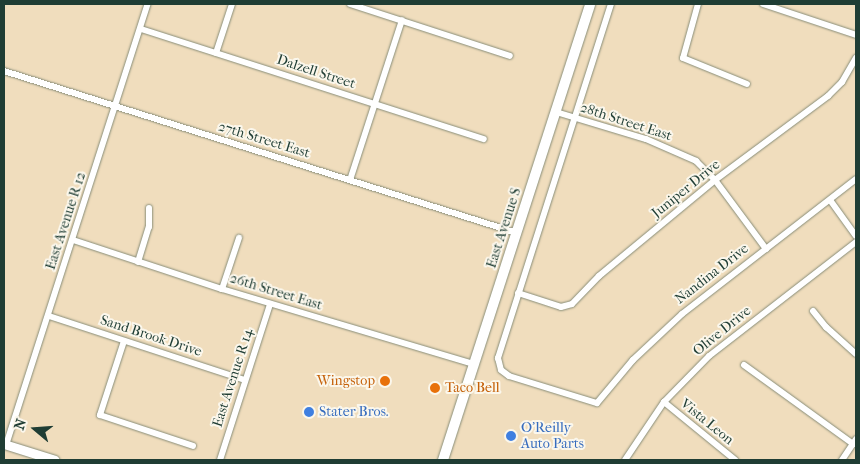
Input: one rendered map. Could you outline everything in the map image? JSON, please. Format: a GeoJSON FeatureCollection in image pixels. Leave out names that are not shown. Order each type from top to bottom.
{"type":"FeatureCollection","features":[{"type":"Feature","properties":{"kind":"main road","name":"East Avenue S"},"geometry":{"type":"LineString","coordinates":[[443,460],[590,4]]}},
{"type":"Feature","properties":{"kind":"main road"},"geometry":{"type":"LineString","coordinates":[[5,444],[56,460]]}},
{"type":"Feature","properties":{"kind":"street","name":"East Avenue R 12"},"geometry":{"type":"LineString","coordinates":[[5,444],[49,316],[148,4]]}},
{"type":"Feature","properties":{"kind":"street"},"geometry":{"type":"LineString","coordinates":[[216,53],[232,4]]}},
{"type":"Feature","properties":{"kind":"street"},"geometry":{"type":"LineString","coordinates":[[350,4],[510,56]]}},
{"type":"Feature","properties":{"kind":"street"},"geometry":{"type":"LineString","coordinates":[[518,293],[611,4]]}},
{"type":"Feature","properties":{"kind":"street"},"geometry":{"type":"LineString","coordinates":[[698,4],[683,58],[747,84]]}},
{"type":"Feature","properties":{"kind":"street"},"geometry":{"type":"LineString","coordinates":[[763,4],[856,35]]}},
{"type":"Feature","properties":{"kind":"street"},"geometry":{"type":"LineString","coordinates":[[350,180],[402,20]]}},
{"type":"Feature","properties":{"kind":"street","name":"Dalzell Street"},"geometry":{"type":"LineString","coordinates":[[141,29],[484,139]]}},
{"type":"Feature","properties":{"kind":"street","name":"Juniper Drive"},"geometry":{"type":"LineString","coordinates":[[518,293],[561,307],[572,304],[599,276],[715,180],[828,96],[842,82],[856,58]]}},
{"type":"Feature","properties":{"kind":"street","name":"27th Street East"},"geometry":{"type":"LineString","coordinates":[[4,71],[517,233]]}},
{"type":"Feature","properties":{"kind":"street","name":"28th Street East"},"geometry":{"type":"LineString","coordinates":[[556,112],[574,119],[646,139],[696,161],[715,180],[766,249]]}},
{"type":"Feature","properties":{"kind":"street","name":"Nandina Drive"},"geometry":{"type":"LineString","coordinates":[[518,293],[498,358],[501,370],[510,376],[597,403],[653,340],[856,179]]}},
{"type":"Feature","properties":{"kind":"street"},"geometry":{"type":"LineString","coordinates":[[830,200],[856,236]]}},
{"type":"Feature","properties":{"kind":"street"},"geometry":{"type":"LineString","coordinates":[[138,262],[149,227],[150,208]]}},
{"type":"Feature","properties":{"kind":"street"},"geometry":{"type":"LineString","coordinates":[[222,289],[239,238]]}},
{"type":"Feature","properties":{"kind":"street","name":"26th Street East"},"geometry":{"type":"LineString","coordinates":[[73,240],[270,304],[473,364]]}},
{"type":"Feature","properties":{"kind":"street","name":"Olive Drive"},"geometry":{"type":"LineString","coordinates":[[625,460],[664,402],[709,356],[856,242]]}},
{"type":"Feature","properties":{"kind":"street","name":"East Avenue R 14"},"geometry":{"type":"LineString","coordinates":[[220,460],[270,304]]}},
{"type":"Feature","properties":{"kind":"street"},"geometry":{"type":"LineString","coordinates":[[814,311],[826,328],[856,354]]}},
{"type":"Feature","properties":{"kind":"street","name":"Sand Brook Drive"},"geometry":{"type":"LineString","coordinates":[[49,316],[245,380]]}},
{"type":"Feature","properties":{"kind":"street"},"geometry":{"type":"LineString","coordinates":[[124,341],[100,415],[193,446]]}},
{"type":"Feature","properties":{"kind":"street"},"geometry":{"type":"LineString","coordinates":[[744,365],[855,442],[842,460]]}},
{"type":"Feature","properties":{"kind":"street","name":"Vista Leon"},"geometry":{"type":"LineString","coordinates":[[664,402],[735,460]]}},
{"type":"Feature","properties":{"kind":"place","name":"Wingstop"},"geometry":{"type":"Point","coordinates":[385,381]}},
{"type":"Feature","properties":{"kind":"place","name":"Taco Bell"},"geometry":{"type":"Point","coordinates":[435,388]}},
{"type":"Feature","properties":{"kind":"place","name":"Stater Bros."},"geometry":{"type":"Point","coordinates":[309,412]}},
{"type":"Feature","properties":{"kind":"place","name":"O'Reilly Auto Parts"},"geometry":{"type":"Point","coordinates":[511,436]}}]}
